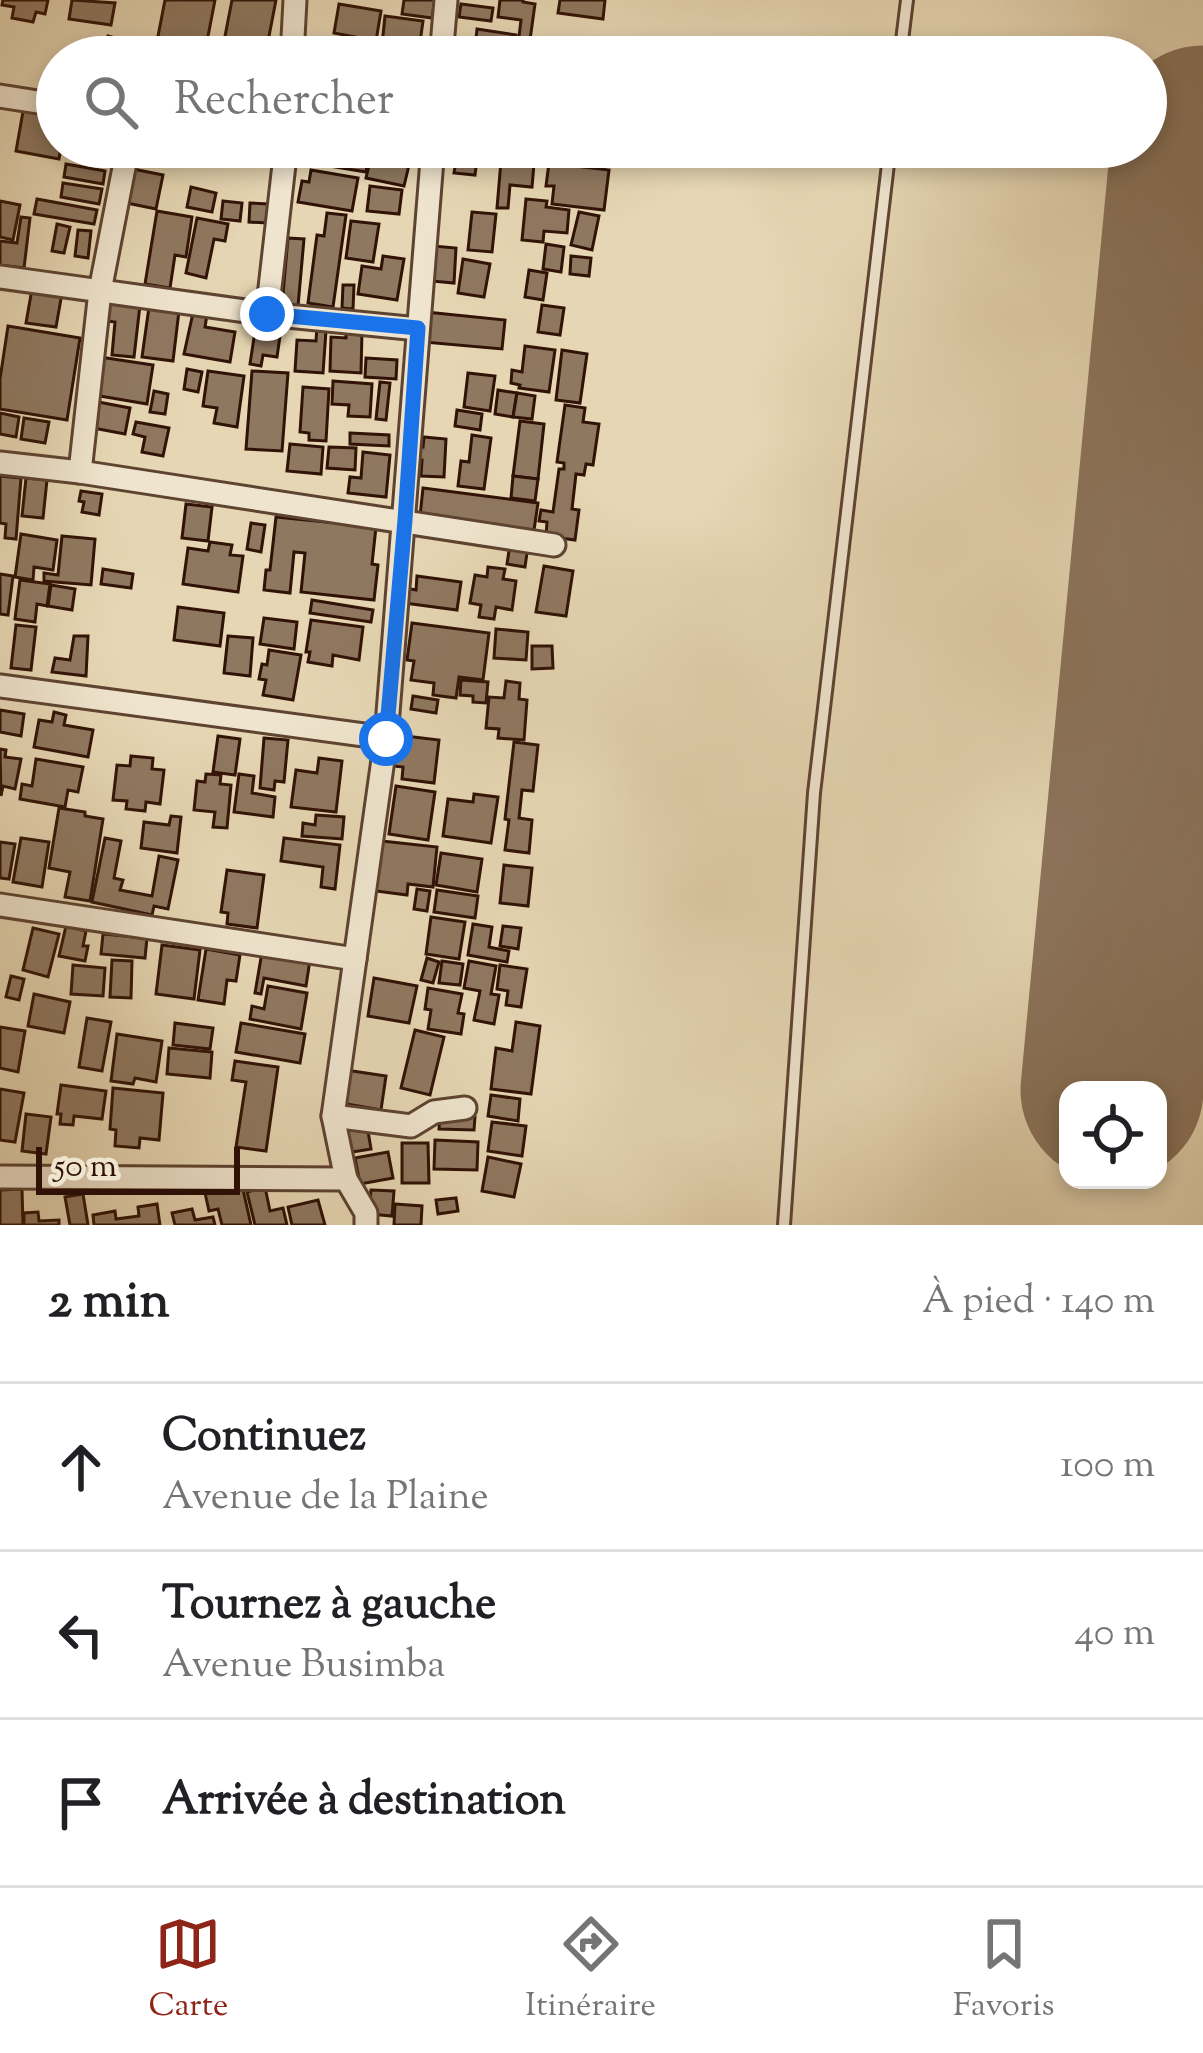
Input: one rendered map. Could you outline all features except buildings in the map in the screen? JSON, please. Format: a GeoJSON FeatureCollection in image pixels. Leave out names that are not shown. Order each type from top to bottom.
{"type":"FeatureCollection","features":[{"type":"Feature","properties":{"kind":"street"},"geometry":{"type":"LineString","coordinates":[[293,36],[296,0]]}},
{"type":"Feature","properties":{"kind":"street"},"geometry":{"type":"LineString","coordinates":[[443,36],[446,0]]}},
{"type":"Feature","properties":{"kind":"street"},"geometry":{"type":"LineString","coordinates":[[0,96],[36,102]]}},
{"type":"Feature","properties":{"kind":"street"},"geometry":{"type":"LineString","coordinates":[[80,472],[100,290],[124,168]]}},
{"type":"Feature","properties":{"kind":"street"},"geometry":{"type":"LineString","coordinates":[[267,314],[284,168]]}},
{"type":"Feature","properties":{"kind":"street"},"geometry":{"type":"LineString","coordinates":[[366,1225],[366,1213],[346,1179],[333,1116],[386,739],[431,168]]}},
{"type":"Feature","properties":{"kind":"street"},"geometry":{"type":"LineString","coordinates":[[0,277],[267,314],[418,328]]}},
{"type":"Feature","properties":{"kind":"street"},"geometry":{"type":"LineString","coordinates":[[0,463],[554,544]]}},
{"type":"Feature","properties":{"kind":"street"},"geometry":{"type":"LineString","coordinates":[[0,686],[386,739]]}},
{"type":"Feature","properties":{"kind":"street"},"geometry":{"type":"LineString","coordinates":[[0,904],[355,958]]}},
{"type":"Feature","properties":{"kind":"street"},"geometry":{"type":"LineString","coordinates":[[333,1116],[412,1126],[434,1112],[465,1108]]}},
{"type":"Feature","properties":{"kind":"street"},"geometry":{"type":"LineString","coordinates":[[0,1177],[346,1179]]}},
{"type":"Feature","properties":{"kind":"lane"},"geometry":{"type":"LineString","coordinates":[[903,36],[907,0]]}},
{"type":"Feature","properties":{"kind":"lane"},"geometry":{"type":"LineString","coordinates":[[784,1225],[814,793],[888,168]]}},
{"type":"Feature","properties":{"kind":"runway"},"geometry":{"type":"LineString","coordinates":[[1113,1081],[1203,137]]}},
{"type":"Feature","properties":{"kind":"route"},"geometry":{"type":"LineString","coordinates":[[267,314],[418,328],[386,739]]}}]}
